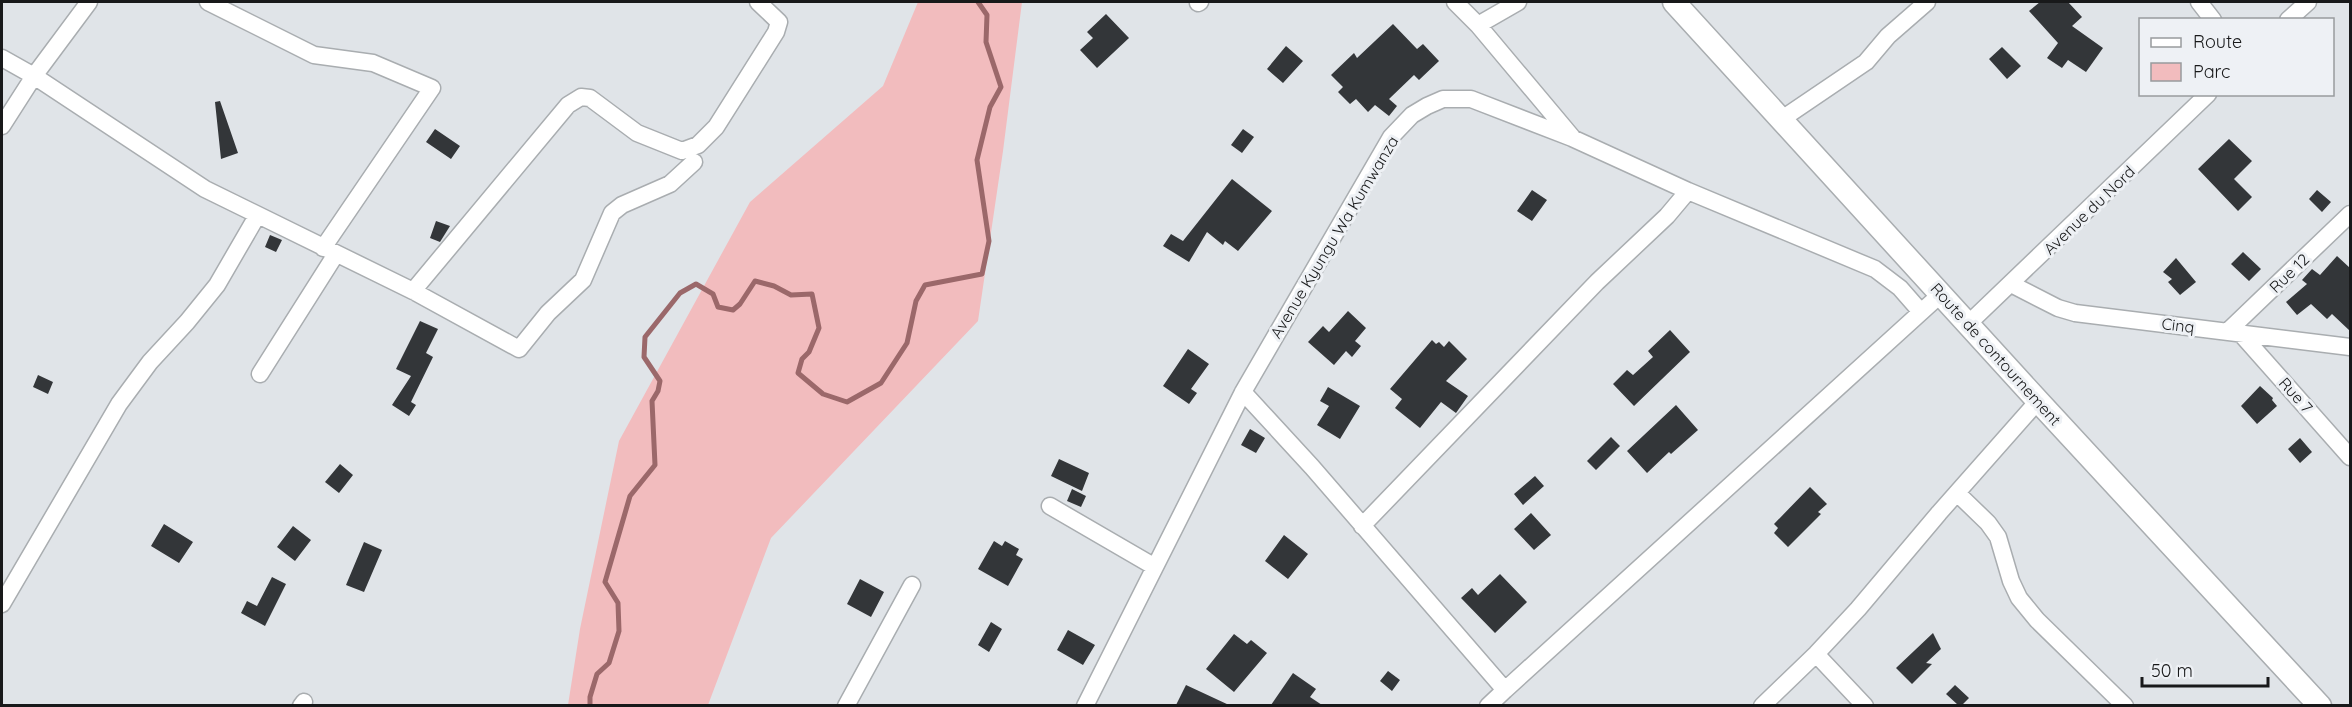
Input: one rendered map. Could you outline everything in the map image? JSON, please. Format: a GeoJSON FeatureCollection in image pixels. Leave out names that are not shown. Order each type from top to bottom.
{"type":"FeatureCollection","features":[{"type":"Feature","properties":{"kind":"street"},"geometry":{"type":"LineString","coordinates":[[2,126],[34,76],[89,2]]}},
{"type":"Feature","properties":{"kind":"street"},"geometry":{"type":"LineString","coordinates":[[208,2],[314,55],[373,63],[432,88],[330,251],[260,374]]}},
{"type":"Feature","properties":{"kind":"street"},"geometry":{"type":"LineString","coordinates":[[413,291],[568,105],[581,97],[590,98],[637,133],[682,151],[698,145],[716,127],[776,32],[779,22],[758,2]]}},
{"type":"Feature","properties":{"kind":"street"},"geometry":{"type":"LineString","coordinates":[[1455,2],[1572,138]]}},
{"type":"Feature","properties":{"kind":"street"},"geometry":{"type":"LineString","coordinates":[[1478,26],[1518,2]]}},
{"type":"Feature","properties":{"kind":"street","name":"Route de contournement"},"geometry":{"type":"LineString","coordinates":[[1674,2],[2038,401],[2320,705]]}},
{"type":"Feature","properties":{"kind":"street"},"geometry":{"type":"LineString","coordinates":[[1782,119],[1866,62],[1888,36],[1927,2]]}},
{"type":"Feature","properties":{"kind":"street"},"geometry":{"type":"LineString","coordinates":[[2199,2],[2211,18]]}},
{"type":"Feature","properties":{"kind":"street"},"geometry":{"type":"LineString","coordinates":[[2290,18],[2308,2]]}},
{"type":"Feature","properties":{"kind":"street"},"geometry":{"type":"LineString","coordinates":[[2,58],[34,76],[205,189],[413,291],[519,349],[548,313],[583,280],[612,213],[622,205],[670,184],[694,162]]}},
{"type":"Feature","properties":{"kind":"street","name":"Avenue du Nord"},"geometry":{"type":"LineString","coordinates":[[1968,324],[2206,96]]}},
{"type":"Feature","properties":{"kind":"street","name":"Avenue Kyungu Wa Kumwanza"},"geometry":{"type":"LineString","coordinates":[[1084,705],[1243,392],[1390,137],[1412,115],[1443,99],[1471,99],[1572,138],[1688,191],[1875,269],[1900,288],[1921,312]]}},
{"type":"Feature","properties":{"kind":"street"},"geometry":{"type":"LineString","coordinates":[[1362,526],[1597,282],[1667,216],[1688,191]]}},
{"type":"Feature","properties":{"kind":"street","name":"Rue 12"},"geometry":{"type":"LineString","coordinates":[[2234,333],[2350,214]]}},
{"type":"Feature","properties":{"kind":"street"},"geometry":{"type":"LineString","coordinates":[[2,604],[119,404],[150,362],[217,285],[257,216]]}},
{"type":"Feature","properties":{"kind":"street","name":"Cinq"},"geometry":{"type":"LineString","coordinates":[[2011,284],[2058,308],[2075,313],[2350,347]]}},
{"type":"Feature","properties":{"kind":"street"},"geometry":{"type":"LineString","coordinates":[[1488,705],[1941,294]]}},
{"type":"Feature","properties":{"kind":"street","name":"Rue 7"},"geometry":{"type":"LineString","coordinates":[[2234,333],[2350,457]]}},
{"type":"Feature","properties":{"kind":"street"},"geometry":{"type":"LineString","coordinates":[[1243,392],[1312,467],[1505,690]]}},
{"type":"Feature","properties":{"kind":"street"},"geometry":{"type":"LineString","coordinates":[[1762,705],[1816,654],[2038,401]]}},
{"type":"Feature","properties":{"kind":"street"},"geometry":{"type":"LineString","coordinates":[[1957,493],[1988,523],[1998,537],[2011,581],[2025,605],[2037,620],[2125,705]]}},
{"type":"Feature","properties":{"kind":"street"},"geometry":{"type":"LineString","coordinates":[[1050,506],[1155,567]]}},
{"type":"Feature","properties":{"kind":"street"},"geometry":{"type":"LineString","coordinates":[[846,705],[912,585]]}},
{"type":"Feature","properties":{"kind":"street"},"geometry":{"type":"LineString","coordinates":[[1816,654],[1865,705]]}},
{"type":"Feature","properties":{"kind":"green space"},"geometry":{"type":"Polygon","coordinates":[[[918,2],[1022,2],[978,321],[771,538],[708,705],[568,705],[580,629],[619,441],[750,202],[883,86],[918,2]]]}},
{"type":"Feature","properties":{"kind":"building"},"geometry":{"type":"Polygon","coordinates":[[[2040,2],[2068,2],[2082,17],[2072,26],[2103,48],[2086,72],[2068,60],[2062,68],[2047,58],[2058,43],[2029,11],[2040,2]]]}},
{"type":"Feature","properties":{"kind":"building"},"geometry":{"type":"Polygon","coordinates":[[[1106,14],[1129,38],[1097,68],[1080,50],[1093,38],[1087,32],[1106,14]]]}},
{"type":"Feature","properties":{"kind":"building"},"geometry":{"type":"Polygon","coordinates":[[[1393,24],[1417,49],[1423,44],[1439,61],[1419,80],[1414,75],[1389,99],[1397,106],[1389,116],[1375,105],[1368,112],[1356,99],[1350,104],[1338,92],[1343,87],[1331,75],[1354,53],[1357,58],[1393,24]]]}},
{"type":"Feature","properties":{"kind":"building"},"geometry":{"type":"Polygon","coordinates":[[[1286,46],[1303,61],[1283,83],[1267,69],[1286,46]]]}},
{"type":"Feature","properties":{"kind":"building"},"geometry":{"type":"Polygon","coordinates":[[[2002,47],[2021,66],[2007,79],[1989,59],[2002,47]]]}},
{"type":"Feature","properties":{"kind":"building"},"geometry":{"type":"Polygon","coordinates":[[[220,101],[238,153],[221,159],[215,102],[220,101]]]}},
{"type":"Feature","properties":{"kind":"building"},"geometry":{"type":"Polygon","coordinates":[[[435,129],[460,146],[451,159],[426,142],[435,129]]]}},
{"type":"Feature","properties":{"kind":"building"},"geometry":{"type":"Polygon","coordinates":[[[1243,129],[1254,137],[1242,153],[1231,145],[1243,129]]]}},
{"type":"Feature","properties":{"kind":"building"},"geometry":{"type":"Polygon","coordinates":[[[2229,139],[2252,161],[2234,179],[2252,197],[2238,211],[2198,169],[2229,139]]]}},
{"type":"Feature","properties":{"kind":"building"},"geometry":{"type":"Polygon","coordinates":[[[1232,179],[1272,211],[1238,251],[1225,241],[1223,245],[1207,232],[1189,262],[1163,246],[1171,234],[1183,241],[1232,179]]]}},
{"type":"Feature","properties":{"kind":"building"},"geometry":{"type":"Polygon","coordinates":[[[1532,190],[1547,200],[1532,221],[1517,211],[1532,190]]]}},
{"type":"Feature","properties":{"kind":"building"},"geometry":{"type":"Polygon","coordinates":[[[2317,190],[2331,202],[2322,212],[2309,199],[2317,190]]]}},
{"type":"Feature","properties":{"kind":"building"},"geometry":{"type":"Polygon","coordinates":[[[436,221],[450,226],[440,242],[430,238],[436,221]]]}},
{"type":"Feature","properties":{"kind":"building"},"geometry":{"type":"Polygon","coordinates":[[[270,235],[282,240],[276,252],[265,247],[270,235]]]}},
{"type":"Feature","properties":{"kind":"building"},"geometry":{"type":"Polygon","coordinates":[[[2243,252],[2261,269],[2249,281],[2231,264],[2243,252]]]}},
{"type":"Feature","properties":{"kind":"building"},"geometry":{"type":"Polygon","coordinates":[[[2337,256],[2350,268],[2350,331],[2332,314],[2327,319],[2311,304],[2297,315],[2286,302],[2307,284],[2302,280],[2312,269],[2320,275],[2337,256]]]}},
{"type":"Feature","properties":{"kind":"building"},"geometry":{"type":"Polygon","coordinates":[[[2176,258],[2196,282],[2180,295],[2168,282],[2172,279],[2163,272],[2176,258]]]}},
{"type":"Feature","properties":{"kind":"building"},"geometry":{"type":"Polygon","coordinates":[[[1348,311],[1366,328],[1355,341],[1361,346],[1352,357],[1346,351],[1334,365],[1308,342],[1323,326],[1329,332],[1348,311]]]}},
{"type":"Feature","properties":{"kind":"building"},"geometry":{"type":"Polygon","coordinates":[[[420,321],[438,329],[426,353],[433,357],[411,402],[416,405],[409,416],[392,405],[411,376],[396,369],[420,321]]]}},
{"type":"Feature","properties":{"kind":"building"},"geometry":{"type":"Polygon","coordinates":[[[1670,330],[1690,352],[1634,406],[1613,384],[1627,370],[1633,375],[1653,357],[1648,351],[1670,330]]]}},
{"type":"Feature","properties":{"kind":"building"},"geometry":{"type":"Polygon","coordinates":[[[1432,340],[1444,347],[1449,341],[1467,359],[1446,381],[1468,396],[1456,413],[1441,402],[1420,428],[1395,408],[1402,399],[1390,389],[1432,340]]]}},
{"type":"Feature","properties":{"kind":"building"},"geometry":{"type":"Polygon","coordinates":[[[1188,349],[1209,364],[1191,389],[1197,393],[1189,404],[1163,386],[1188,349]]]}},
{"type":"Feature","properties":{"kind":"building"},"geometry":{"type":"Polygon","coordinates":[[[38,375],[53,382],[48,394],[33,387],[38,375]]]}},
{"type":"Feature","properties":{"kind":"building"},"geometry":{"type":"Polygon","coordinates":[[[2260,386],[2273,398],[2277,406],[2257,424],[2241,406],[2260,386]]]}},
{"type":"Feature","properties":{"kind":"building"},"geometry":{"type":"Polygon","coordinates":[[[1328,387],[1360,406],[1340,439],[1317,425],[1329,406],[1320,401],[1328,387]]]}},
{"type":"Feature","properties":{"kind":"building"},"geometry":{"type":"Polygon","coordinates":[[[1676,405],[1698,430],[1671,454],[1669,452],[1647,473],[1627,451],[1676,405]]]}},
{"type":"Feature","properties":{"kind":"building"},"geometry":{"type":"Polygon","coordinates":[[[1250,429],[1265,438],[1256,453],[1241,445],[1250,429]]]}},
{"type":"Feature","properties":{"kind":"building"},"geometry":{"type":"Polygon","coordinates":[[[1611,437],[1620,446],[1596,470],[1587,461],[1611,437]]]}},
{"type":"Feature","properties":{"kind":"building"},"geometry":{"type":"Polygon","coordinates":[[[2300,438],[2312,452],[2300,463],[2288,449],[2300,438]]]}},
{"type":"Feature","properties":{"kind":"building"},"geometry":{"type":"Polygon","coordinates":[[[1059,459],[1089,473],[1082,491],[1051,476],[1059,459]]]}},
{"type":"Feature","properties":{"kind":"building"},"geometry":{"type":"Polygon","coordinates":[[[340,464],[353,475],[339,493],[325,482],[340,464]]]}},
{"type":"Feature","properties":{"kind":"building"},"geometry":{"type":"Polygon","coordinates":[[[1535,476],[1544,486],[1523,505],[1514,494],[1535,476]]]}},
{"type":"Feature","properties":{"kind":"building"},"geometry":{"type":"Polygon","coordinates":[[[1810,487],[1827,504],[1818,512],[1821,514],[1788,547],[1774,533],[1778,528],[1774,524],[1810,487]]]}},
{"type":"Feature","properties":{"kind":"building"},"geometry":{"type":"Polygon","coordinates":[[[1072,489],[1086,496],[1081,507],[1067,501],[1072,489]]]}},
{"type":"Feature","properties":{"kind":"building"},"geometry":{"type":"Polygon","coordinates":[[[1531,513],[1551,535],[1534,550],[1514,529],[1531,513]]]}},
{"type":"Feature","properties":{"kind":"building"},"geometry":{"type":"Polygon","coordinates":[[[164,524],[193,542],[179,563],[151,546],[164,524]]]}},
{"type":"Feature","properties":{"kind":"building"},"geometry":{"type":"Polygon","coordinates":[[[293,526],[311,540],[295,561],[277,547],[293,526]]]}},
{"type":"Feature","properties":{"kind":"building"},"geometry":{"type":"Polygon","coordinates":[[[1284,535],[1308,554],[1288,579],[1265,561],[1284,535]]]}},
{"type":"Feature","properties":{"kind":"building"},"geometry":{"type":"Polygon","coordinates":[[[994,541],[1002,546],[1005,541],[1019,549],[1016,555],[1023,559],[1008,586],[978,569],[994,541]]]}},
{"type":"Feature","properties":{"kind":"building"},"geometry":{"type":"Polygon","coordinates":[[[364,542],[382,550],[364,592],[346,585],[364,542]]]}},
{"type":"Feature","properties":{"kind":"building"},"geometry":{"type":"Polygon","coordinates":[[[1500,574],[1527,602],[1495,633],[1461,598],[1472,588],[1478,595],[1500,574]]]}},
{"type":"Feature","properties":{"kind":"building"},"geometry":{"type":"Polygon","coordinates":[[[272,577],[286,584],[265,626],[241,613],[247,601],[257,606],[272,577]]]}},
{"type":"Feature","properties":{"kind":"building"},"geometry":{"type":"Polygon","coordinates":[[[860,579],[884,592],[871,617],[847,604],[860,579]]]}},
{"type":"Feature","properties":{"kind":"building"},"geometry":{"type":"Polygon","coordinates":[[[991,622],[1002,629],[989,652],[978,645],[991,622]]]}},
{"type":"Feature","properties":{"kind":"building"},"geometry":{"type":"Polygon","coordinates":[[[1068,630],[1095,645],[1083,665],[1057,650],[1068,630]]]}},
{"type":"Feature","properties":{"kind":"building"},"geometry":{"type":"Polygon","coordinates":[[[1933,633],[1941,649],[1926,663],[1932,664],[1912,684],[1896,668],[1933,633]]]}},
{"type":"Feature","properties":{"kind":"building"},"geometry":{"type":"Polygon","coordinates":[[[1234,634],[1247,644],[1251,640],[1267,653],[1234,692],[1206,669],[1234,634]]]}},
{"type":"Feature","properties":{"kind":"building"},"geometry":{"type":"Polygon","coordinates":[[[1388,671],[1400,680],[1392,691],[1380,681],[1388,671]]]}},
{"type":"Feature","properties":{"kind":"building"},"geometry":{"type":"Polygon","coordinates":[[[1293,673],[1316,689],[1310,697],[1322,705],[1271,705],[1293,673]]]}},
{"type":"Feature","properties":{"kind":"building"},"geometry":{"type":"Polygon","coordinates":[[[1186,685],[1229,705],[1176,705],[1186,685]]]}},
{"type":"Feature","properties":{"kind":"building"},"geometry":{"type":"Polygon","coordinates":[[[1955,685],[1969,698],[1962,705],[1958,705],[1946,694],[1955,685]]]}},
{"type":"Feature","properties":{"kind":"waterway"},"geometry":{"type":"LineString","coordinates":[[590,706],[590,697],[597,674],[609,663],[619,631],[618,603],[605,582],[630,496],[655,465],[652,401],[658,391],[660,381],[644,357],[645,337],[680,293],[696,284],[713,294],[718,307],[733,310],[740,304],[755,281],[774,286],[791,295],[812,294],[819,328],[809,352],[802,359],[798,373],[823,394],[847,402],[881,383],[907,343],[916,301],[925,285],[982,274],[989,241],[977,160],[990,107],[1001,87],[986,42],[987,15],[978,2]]}}]}
